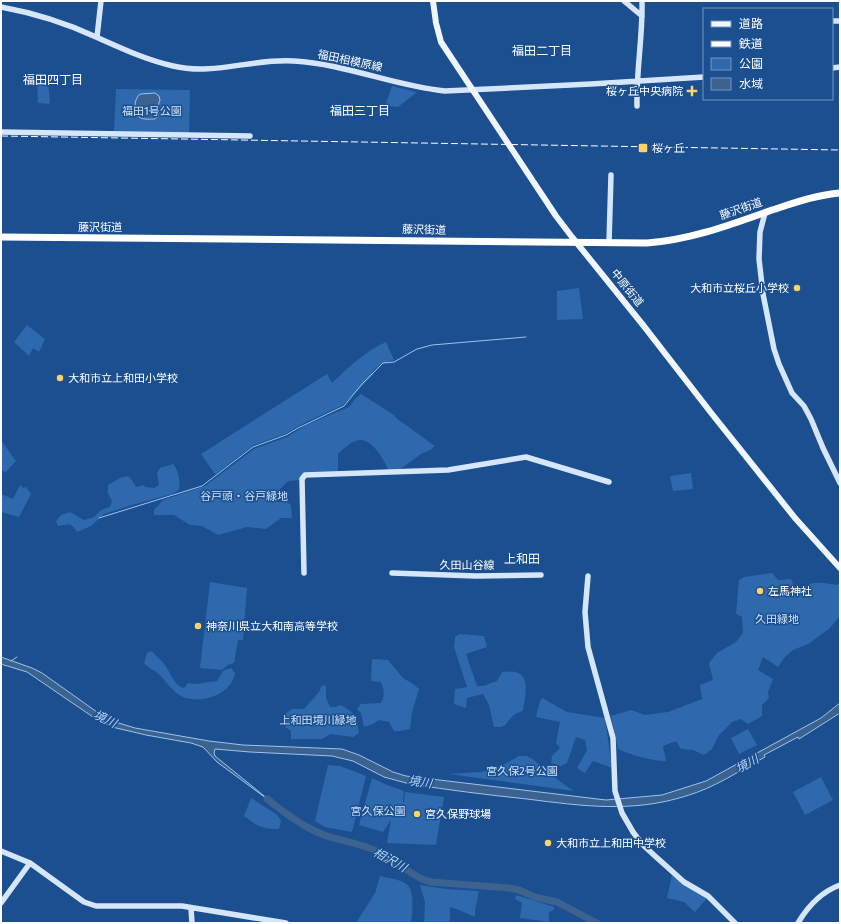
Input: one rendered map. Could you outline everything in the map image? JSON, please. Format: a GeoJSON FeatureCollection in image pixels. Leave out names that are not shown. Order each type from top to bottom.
{"type":"FeatureCollection","features":[{"type":"Feature","properties":{"kind":"highway","name":"藤沢街道"},"geometry":{"type":"LineString","coordinates":[[1,237],[647,243],[678,239],[713,230],[811,198],[840,193]]}},
{"type":"Feature","properties":{"kind":"main road","name":"中原街道"},"geometry":{"type":"LineString","coordinates":[[433,1],[436,23],[441,42],[556,216],[643,324],[782,502],[810,536],[840,568]]}},
{"type":"Feature","properties":{"kind":"street"},"geometry":{"type":"LineString","coordinates":[[97,37],[102,1]]}},
{"type":"Feature","properties":{"kind":"street"},"geometry":{"type":"LineString","coordinates":[[624,1],[642,16]]}},
{"type":"Feature","properties":{"kind":"street"},"geometry":{"type":"LineString","coordinates":[[636,106],[642,3]]}},
{"type":"Feature","properties":{"kind":"street","name":"福田相模原線"},"geometry":{"type":"LineString","coordinates":[[1,8],[44,17],[147,58],[174,66],[189,68],[217,69],[268,61],[295,61],[364,73],[407,86],[445,91],[473,91],[703,77]]}},
{"type":"Feature","properties":{"kind":"street"},"geometry":{"type":"LineString","coordinates":[[1,132],[250,136]]}},
{"type":"Feature","properties":{"kind":"street"},"geometry":{"type":"LineString","coordinates":[[609,243],[611,175]]}},
{"type":"Feature","properties":{"kind":"street"},"geometry":{"type":"LineString","coordinates":[[765,213],[760,232],[759,259],[763,294],[774,348],[779,364],[792,393],[804,406],[811,419],[840,483]]}},
{"type":"Feature","properties":{"kind":"street"},"geometry":{"type":"LineString","coordinates":[[304,573],[302,479],[305,476],[448,470],[526,457],[609,482]]}},
{"type":"Feature","properties":{"kind":"street","name":"久田山谷線"},"geometry":{"type":"LineString","coordinates":[[392,573],[476,576],[542,575]]}},
{"type":"Feature","properties":{"kind":"street"},"geometry":{"type":"LineString","coordinates":[[588,576],[585,612],[588,647],[613,738],[616,795],[621,812],[642,844],[684,882],[708,896],[735,923]]}},
{"type":"Feature","properties":{"kind":"street"},"geometry":{"type":"LineString","coordinates":[[1,850],[30,863],[89,904],[96,906],[182,906],[286,923]]}},
{"type":"Feature","properties":{"kind":"street"},"geometry":{"type":"LineString","coordinates":[[1,903],[30,863]]}},
{"type":"Feature","properties":{"kind":"street"},"geometry":{"type":"LineString","coordinates":[[798,923],[812,903],[829,890],[840,885]]}},
{"type":"Feature","properties":{"kind":"street"},"geometry":{"type":"LineString","coordinates":[[191,908],[192,923]]}},
{"type":"Feature","properties":{"kind":"green space"},"geometry":{"type":"Polygon","coordinates":[[[37,80],[47,80],[48,82],[49,104],[38,103],[37,80]]]}},
{"type":"Feature","properties":{"kind":"green space"},"geometry":{"type":"Polygon","coordinates":[[[392,86],[416,93],[398,107],[385,106],[392,86]]]}},
{"type":"Feature","properties":{"kind":"green space","name":"福田1号公園"},"geometry":{"type":"Polygon","coordinates":[[[116,89],[190,90],[189,134],[114,132],[116,89]]]}},
{"type":"Feature","properties":{"kind":"green space"},"geometry":{"type":"Polygon","coordinates":[[[579,288],[583,319],[557,320],[557,291],[579,288]]]}},
{"type":"Feature","properties":{"kind":"green space"},"geometry":{"type":"Polygon","coordinates":[[[27,325],[45,339],[39,352],[33,348],[29,356],[14,342],[27,325]]]}},
{"type":"Feature","properties":{"kind":"green space","name":"谷戸頭・谷戸緑地"},"geometry":{"type":"Polygon","coordinates":[[[386,342],[394,360],[382,364],[375,369],[372,372],[374,374],[343,405],[304,423],[285,434],[254,445],[216,474],[201,454],[327,374],[332,383],[364,355],[386,342]]]}},
{"type":"Feature","properties":{"kind":"green space","name":"谷戸頭・谷戸緑地"},"geometry":{"type":"Polygon","coordinates":[[[361,394],[394,415],[435,446],[399,470],[389,471],[381,456],[373,446],[359,440],[353,442],[338,454],[338,473],[306,474],[300,480],[288,481],[276,493],[276,502],[287,502],[291,505],[292,518],[281,518],[266,529],[247,527],[218,535],[202,526],[190,525],[174,515],[154,515],[154,510],[163,500],[205,486],[254,449],[287,437],[306,425],[349,407],[361,394]]]}},
{"type":"Feature","properties":{"kind":"green space"},"geometry":{"type":"Polygon","coordinates":[[[1,440],[16,461],[6,472],[1,470],[1,440]]]}},
{"type":"Feature","properties":{"kind":"green space","name":"谷戸頭・谷戸緑地"},"geometry":{"type":"Polygon","coordinates":[[[173,464],[178,473],[180,487],[179,490],[172,494],[104,514],[91,526],[77,532],[71,525],[58,526],[56,521],[61,515],[70,512],[84,520],[94,517],[101,510],[110,507],[112,501],[108,493],[108,485],[120,478],[128,476],[136,487],[144,485],[145,487],[154,488],[159,485],[157,473],[160,468],[173,464]]]}},
{"type":"Feature","properties":{"kind":"green space"},"geometry":{"type":"Polygon","coordinates":[[[691,473],[693,489],[673,491],[670,476],[691,473]]]}},
{"type":"Feature","properties":{"kind":"green space"},"geometry":{"type":"Polygon","coordinates":[[[20,485],[23,488],[26,487],[31,494],[19,517],[1,512],[1,494],[13,499],[20,485]]]}},
{"type":"Feature","properties":{"kind":"green space","name":"久田緑地"},"geometry":{"type":"Polygon","coordinates":[[[772,573],[778,580],[791,579],[795,589],[801,589],[814,583],[837,585],[840,582],[840,616],[829,629],[808,644],[793,650],[785,657],[778,667],[763,657],[758,670],[773,679],[768,692],[769,698],[762,705],[762,716],[748,724],[741,719],[732,722],[719,735],[712,749],[704,755],[693,750],[681,749],[676,741],[663,746],[666,761],[642,757],[618,749],[611,716],[631,710],[645,715],[668,712],[702,699],[700,685],[713,680],[709,663],[717,653],[736,642],[743,633],[742,617],[736,614],[739,580],[744,577],[772,573]]]}},
{"type":"Feature","properties":{"kind":"green space"},"geometry":{"type":"Polygon","coordinates":[[[210,582],[247,588],[243,640],[238,640],[234,663],[228,665],[222,670],[200,668],[210,582]]]}},
{"type":"Feature","properties":{"kind":"green space"},"geometry":{"type":"Polygon","coordinates":[[[459,634],[484,636],[487,647],[466,654],[477,686],[483,686],[497,681],[502,672],[515,672],[524,678],[526,688],[523,711],[515,714],[506,724],[502,726],[494,727],[489,705],[483,694],[467,698],[466,708],[454,704],[455,689],[467,687],[454,647],[455,637],[459,634]]]}},
{"type":"Feature","properties":{"kind":"green space"},"geometry":{"type":"Polygon","coordinates":[[[151,651],[165,665],[175,682],[184,688],[188,683],[195,684],[217,681],[224,670],[231,668],[235,673],[233,680],[223,691],[209,698],[186,698],[173,690],[160,675],[144,663],[147,653],[151,651]]]}},
{"type":"Feature","properties":{"kind":"green space","name":"上和田境川緑地"},"geometry":{"type":"Polygon","coordinates":[[[372,659],[388,660],[403,678],[419,689],[412,712],[410,729],[394,731],[389,722],[379,720],[364,727],[361,713],[357,709],[361,704],[381,703],[384,695],[381,682],[371,681],[372,659]]]}},
{"type":"Feature","properties":{"kind":"green space","name":"上和田境川緑地"},"geometry":{"type":"Polygon","coordinates":[[[322,685],[326,686],[326,698],[330,707],[340,705],[349,710],[356,719],[359,733],[353,737],[330,734],[322,739],[291,739],[291,731],[285,727],[285,714],[292,709],[304,709],[319,692],[322,685]]]}},
{"type":"Feature","properties":{"kind":"green space"},"geometry":{"type":"Polygon","coordinates":[[[542,698],[567,712],[605,718],[612,768],[593,761],[585,773],[577,768],[587,750],[585,740],[576,737],[567,763],[561,766],[551,763],[552,756],[560,748],[556,743],[560,722],[536,717],[542,698]]]}},
{"type":"Feature","properties":{"kind":"green space"},"geometry":{"type":"Polygon","coordinates":[[[748,729],[757,745],[739,754],[731,738],[748,729]]]}},
{"type":"Feature","properties":{"kind":"green space","name":"宮久保2号公園"},"geometry":{"type":"Polygon","coordinates":[[[519,756],[531,758],[574,791],[449,774],[480,772],[496,769],[519,756]]]}},
{"type":"Feature","properties":{"kind":"green space"},"geometry":{"type":"Polygon","coordinates":[[[328,765],[340,766],[366,776],[352,832],[325,827],[315,821],[328,765]]]}},
{"type":"Feature","properties":{"kind":"green space"},"geometry":{"type":"Polygon","coordinates":[[[821,777],[833,800],[805,815],[793,792],[821,777]]]}},
{"type":"Feature","properties":{"kind":"green space","name":"宮久保野球場"},"geometry":{"type":"Polygon","coordinates":[[[372,778],[404,791],[403,802],[405,792],[444,797],[436,845],[387,843],[391,820],[383,832],[359,825],[372,778]]]}},
{"type":"Feature","properties":{"kind":"green space"},"geometry":{"type":"Polygon","coordinates":[[[251,798],[276,814],[281,820],[279,829],[260,826],[244,816],[251,798]]]}},
{"type":"Feature","properties":{"kind":"green space"},"geometry":{"type":"Polygon","coordinates":[[[672,875],[691,889],[707,898],[695,912],[684,902],[667,898],[672,875]]]}},
{"type":"Feature","properties":{"kind":"green space"},"geometry":{"type":"Polygon","coordinates":[[[380,876],[399,880],[405,883],[411,890],[411,923],[356,923],[375,893],[380,876]]]}},
{"type":"Feature","properties":{"kind":"green space"},"geometry":{"type":"Polygon","coordinates":[[[420,885],[446,889],[479,891],[475,916],[450,907],[449,923],[424,923],[425,902],[420,885]]]}},
{"type":"Feature","properties":{"kind":"green space"},"geometry":{"type":"Polygon","coordinates":[[[516,895],[554,907],[554,910],[549,912],[549,922],[520,918],[522,903],[515,899],[516,895]]]}},
{"type":"Feature","properties":{"kind":"water"},"geometry":{"type":"Polygon","coordinates":[[[155,93],[159,96],[160,100],[157,108],[159,115],[155,119],[145,119],[139,117],[135,108],[135,102],[138,96],[140,94],[155,93]]]}},
{"type":"Feature","properties":{"kind":"water","name":"境川"},"geometry":{"type":"Polygon","coordinates":[[[1,657],[42,673],[104,717],[135,728],[209,741],[243,745],[342,749],[359,755],[393,772],[406,776],[606,800],[662,795],[706,781],[821,718],[840,703],[840,713],[799,739],[798,737],[764,755],[765,757],[726,779],[696,793],[646,805],[587,806],[468,792],[410,784],[384,777],[353,761],[332,756],[215,749],[215,756],[274,804],[217,762],[203,747],[191,743],[112,727],[93,717],[27,672],[1,664],[1,657]]]}},
{"type":"Feature","properties":{"kind":"waterway"},"geometry":{"type":"LineString","coordinates":[[99,518],[202,486],[253,447],[286,435],[344,406],[362,384],[383,363],[394,362],[417,349],[432,345],[526,337]]}},
{"type":"Feature","properties":{"kind":"waterway"},"geometry":{"type":"LineString","coordinates":[[11,661],[17,657]]}},
{"type":"Feature","properties":{"kind":"waterway","name":"相沢川"},"geometry":{"type":"LineString","coordinates":[[267,799],[301,824],[324,835],[362,845],[376,851],[389,857],[424,880],[431,882],[519,890],[535,897],[557,902],[597,923]]}},
{"type":"Feature","properties":{"kind":"railway"},"geometry":{"type":"LineString","coordinates":[[1,136],[840,150]]}},
{"type":"Feature","properties":{"kind":"place","name":"桜ヶ丘中央病院"},"geometry":{"type":"Point","coordinates":[692,91]}},
{"type":"Feature","properties":{"kind":"place","name":"桜ヶ丘"},"geometry":{"type":"Point","coordinates":[643,148]}},
{"type":"Feature","properties":{"kind":"place","name":"大和市立桜丘小学校"},"geometry":{"type":"Point","coordinates":[797,288]}},
{"type":"Feature","properties":{"kind":"place","name":"大和市立上和田小学校"},"geometry":{"type":"Point","coordinates":[60,378]}},
{"type":"Feature","properties":{"kind":"place","name":"左馬神社"},"geometry":{"type":"Point","coordinates":[760,591]}},
{"type":"Feature","properties":{"kind":"place","name":"神奈川県立大和南高等学校"},"geometry":{"type":"Point","coordinates":[198,626]}},
{"type":"Feature","properties":{"kind":"place","name":"宮久保野球場"},"geometry":{"type":"Point","coordinates":[417,814]}},
{"type":"Feature","properties":{"kind":"place","name":"大和市立上和田中学校"},"geometry":{"type":"Point","coordinates":[548,843]}},
{"type":"Feature","properties":{"kind":"district","name":"福田二丁目"},"geometry":{"type":"Point","coordinates":[542,51]}},
{"type":"Feature","properties":{"kind":"district","name":"福田四丁目"},"geometry":{"type":"Point","coordinates":[53,80]}},
{"type":"Feature","properties":{"kind":"district","name":"福田三丁目"},"geometry":{"type":"Point","coordinates":[360,111]}},
{"type":"Feature","properties":{"kind":"district","name":"上和田"},"geometry":{"type":"Point","coordinates":[522,559]}},
{"type":"Feature","properties":{"kind":"park label","name":"宮久保公園"},"geometry":{"type":"Point","coordinates":[378,811]}}]}
